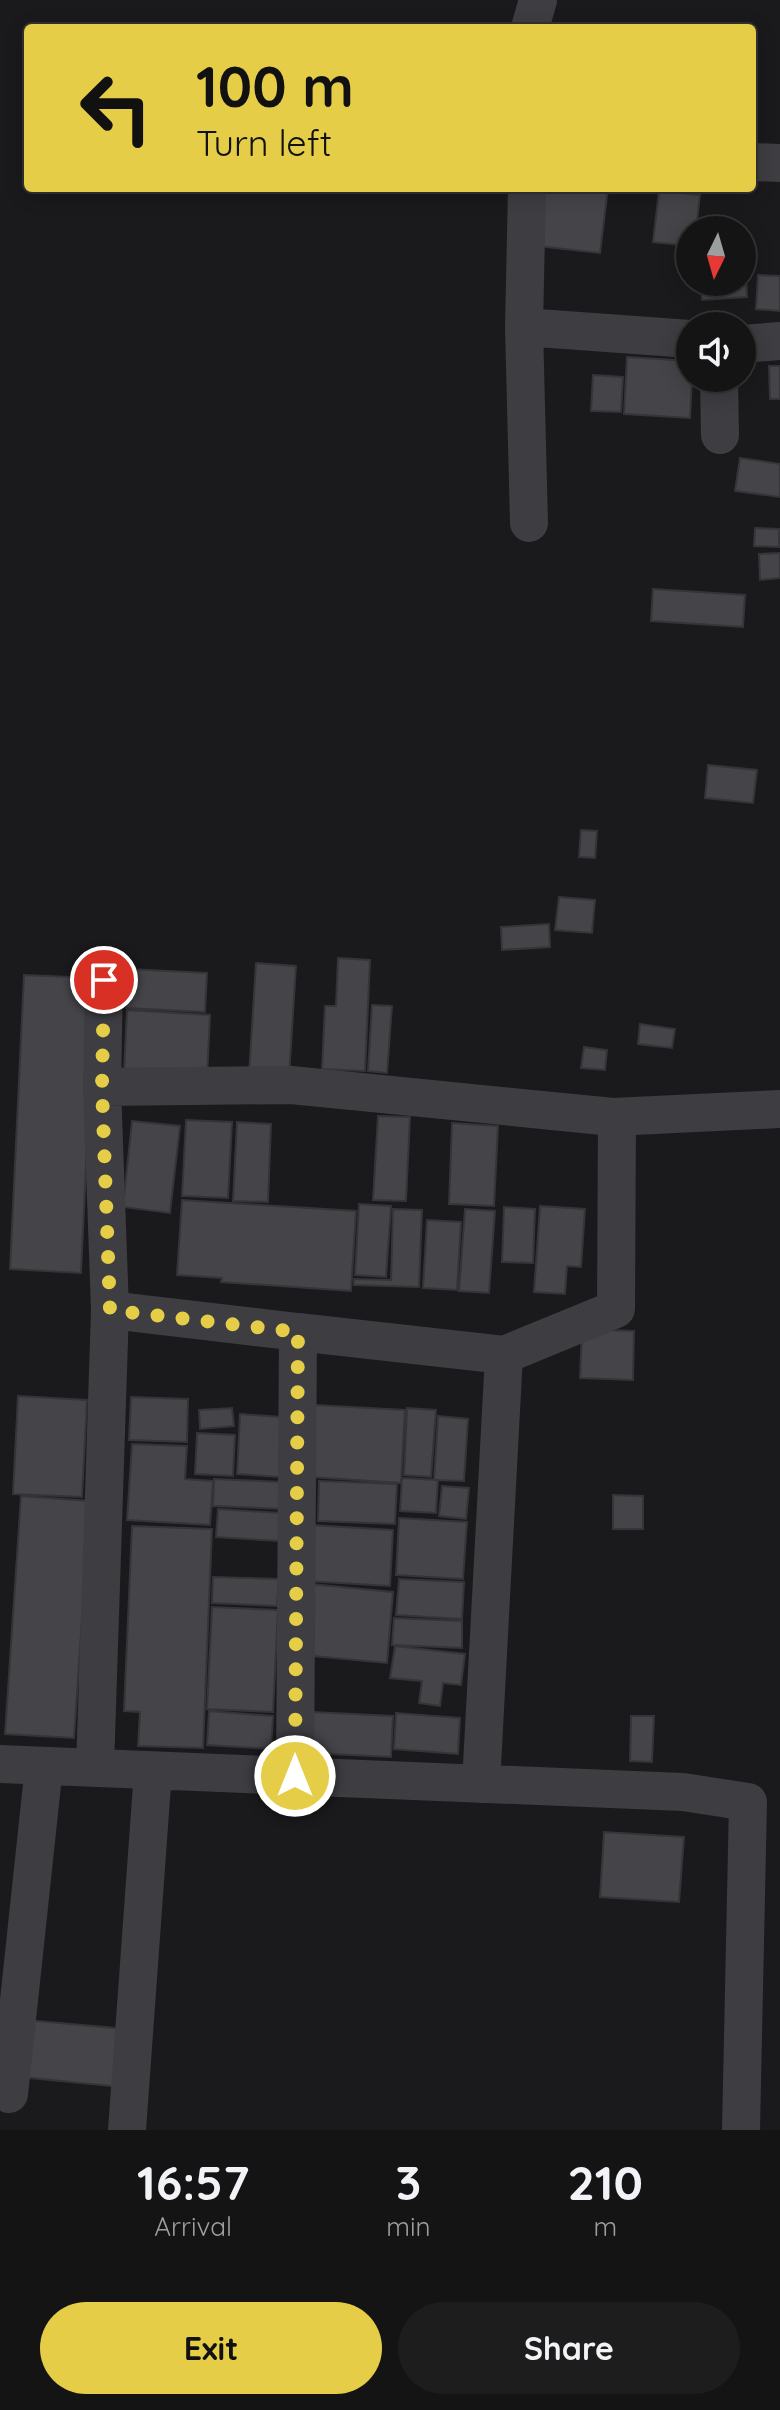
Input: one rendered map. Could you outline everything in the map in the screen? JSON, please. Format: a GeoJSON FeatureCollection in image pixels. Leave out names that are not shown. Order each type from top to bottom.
{"type":"FeatureCollection","features":[{"type":"Feature","properties":{"kind":"street"},"geometry":{"type":"LineString","coordinates":[[531,24],[538,0]]}},
{"type":"Feature","properties":{"kind":"street"},"geometry":{"type":"LineString","coordinates":[[756,162],[780,163]]}},
{"type":"Feature","properties":{"kind":"street"},"geometry":{"type":"LineString","coordinates":[[527,192],[524,327],[529,523]]}},
{"type":"Feature","properties":{"kind":"street"},"geometry":{"type":"LineString","coordinates":[[524,327],[676,338]]}},
{"type":"Feature","properties":{"kind":"street"},"geometry":{"type":"LineString","coordinates":[[756,343],[780,341]]}},
{"type":"Feature","properties":{"kind":"street"},"geometry":{"type":"LineString","coordinates":[[719,392],[720,435]]}},
{"type":"Feature","properties":{"kind":"street"},"geometry":{"type":"LineString","coordinates":[[95,1768],[110,1310],[102,1087],[104,980]]}},
{"type":"Feature","properties":{"kind":"street"},"geometry":{"type":"LineString","coordinates":[[102,1087],[291,1085],[617,1117],[780,1109]]}},
{"type":"Feature","properties":{"kind":"street"},"geometry":{"type":"LineString","coordinates":[[110,1310],[504,1355],[616,1309],[617,1117]]}},
{"type":"Feature","properties":{"kind":"street"},"geometry":{"type":"LineString","coordinates":[[295,1776],[298,1332]]}},
{"type":"Feature","properties":{"kind":"street"},"geometry":{"type":"LineString","coordinates":[[481,1784],[504,1355]]}},
{"type":"Feature","properties":{"kind":"street"},"geometry":{"type":"LineString","coordinates":[[0,1764],[683,1792],[748,1802],[741,2130]]}},
{"type":"Feature","properties":{"kind":"street"},"geometry":{"type":"LineString","coordinates":[[9,2094],[44,1766]]}},
{"type":"Feature","properties":{"kind":"street"},"geometry":{"type":"LineString","coordinates":[[127,2130],[153,1771]]}},
{"type":"Feature","properties":{"kind":"building"},"geometry":{"type":"Polygon","coordinates":[[[544,192],[608,192],[600,253],[538,246],[544,192]]]}},
{"type":"Feature","properties":{"kind":"building"},"geometry":{"type":"Polygon","coordinates":[[[659,192],[700,195],[698,216],[676,216],[676,244],[653,242],[659,192]]]}},
{"type":"Feature","properties":{"kind":"building"},"geometry":{"type":"Polygon","coordinates":[[[758,275],[780,276],[780,311],[756,309],[758,275]]]}},
{"type":"Feature","properties":{"kind":"building"},"geometry":{"type":"Polygon","coordinates":[[[702,296],[747,296],[747,297],[702,300],[702,296]]]}},
{"type":"Feature","properties":{"kind":"building"},"geometry":{"type":"Polygon","coordinates":[[[627,357],[676,360],[676,392],[691,392],[690,418],[624,414],[627,357]]]}},
{"type":"Feature","properties":{"kind":"building"},"geometry":{"type":"Polygon","coordinates":[[[769,366],[780,366],[780,399],[770,399],[769,366]]]}},
{"type":"Feature","properties":{"kind":"building"},"geometry":{"type":"Polygon","coordinates":[[[593,375],[623,377],[621,412],[591,411],[593,375]]]}},
{"type":"Feature","properties":{"kind":"building"},"geometry":{"type":"Polygon","coordinates":[[[740,458],[780,464],[780,497],[735,491],[740,458]]]}},
{"type":"Feature","properties":{"kind":"building"},"geometry":{"type":"Polygon","coordinates":[[[755,528],[779,529],[779,547],[754,546],[755,528]]]}},
{"type":"Feature","properties":{"kind":"building"},"geometry":{"type":"Polygon","coordinates":[[[780,553],[780,578],[760,580],[759,554],[780,553]]]}},
{"type":"Feature","properties":{"kind":"building"},"geometry":{"type":"Polygon","coordinates":[[[653,589],[745,595],[743,627],[651,621],[653,589]]]}},
{"type":"Feature","properties":{"kind":"building"},"geometry":{"type":"Polygon","coordinates":[[[708,765],[757,770],[753,803],[705,798],[708,765]]]}},
{"type":"Feature","properties":{"kind":"building"},"geometry":{"type":"Polygon","coordinates":[[[581,830],[597,831],[595,858],[579,857],[581,830]]]}},
{"type":"Feature","properties":{"kind":"building"},"geometry":{"type":"Polygon","coordinates":[[[559,897],[595,900],[592,933],[555,930],[559,897]]]}},
{"type":"Feature","properties":{"kind":"building"},"geometry":{"type":"Polygon","coordinates":[[[549,924],[550,947],[502,950],[501,927],[549,924]]]}},
{"type":"Feature","properties":{"kind":"building"},"geometry":{"type":"Polygon","coordinates":[[[338,958],[370,960],[365,1071],[322,1069],[325,1006],[336,1006],[338,958]]]}},
{"type":"Feature","properties":{"kind":"building"},"geometry":{"type":"Polygon","coordinates":[[[256,963],[296,966],[289,1077],[249,1074],[256,963]]]}},
{"type":"Feature","properties":{"kind":"building"},"geometry":{"type":"Polygon","coordinates":[[[128,969],[207,973],[205,1012],[126,1008],[128,969]]]}},
{"type":"Feature","properties":{"kind":"building"},"geometry":{"type":"Polygon","coordinates":[[[24,975],[95,978],[81,1273],[10,1269],[24,975]]]}},
{"type":"Feature","properties":{"kind":"building"},"geometry":{"type":"Polygon","coordinates":[[[372,1005],[392,1006],[387,1073],[368,1071],[372,1005]]]}},
{"type":"Feature","properties":{"kind":"building"},"geometry":{"type":"Polygon","coordinates":[[[127,1010],[210,1015],[207,1078],[124,1073],[127,1010]]]}},
{"type":"Feature","properties":{"kind":"building"},"geometry":{"type":"Polygon","coordinates":[[[640,1024],[675,1029],[672,1048],[638,1044],[640,1024]]]}},
{"type":"Feature","properties":{"kind":"building"},"geometry":{"type":"Polygon","coordinates":[[[584,1047],[607,1050],[605,1070],[581,1068],[584,1047]]]}},
{"type":"Feature","properties":{"kind":"building"},"geometry":{"type":"Polygon","coordinates":[[[378,1116],[410,1117],[406,1201],[373,1200],[378,1116]]]}},
{"type":"Feature","properties":{"kind":"building"},"geometry":{"type":"Polygon","coordinates":[[[186,1120],[232,1122],[228,1198],[182,1196],[186,1120]]]}},
{"type":"Feature","properties":{"kind":"building"},"geometry":{"type":"Polygon","coordinates":[[[132,1121],[180,1126],[170,1213],[123,1207],[132,1121]]]}},
{"type":"Feature","properties":{"kind":"building"},"geometry":{"type":"Polygon","coordinates":[[[237,1122],[271,1124],[268,1202],[233,1201],[237,1122]]]}},
{"type":"Feature","properties":{"kind":"building"},"geometry":{"type":"Polygon","coordinates":[[[452,1123],[498,1126],[494,1206],[449,1204],[452,1123]]]}},
{"type":"Feature","properties":{"kind":"building"},"geometry":{"type":"Polygon","coordinates":[[[182,1200],[356,1211],[351,1291],[221,1282],[222,1278],[177,1275],[182,1200]]]}},
{"type":"Feature","properties":{"kind":"building"},"geometry":{"type":"Polygon","coordinates":[[[359,1204],[391,1206],[386,1277],[355,1275],[359,1204]]]}},
{"type":"Feature","properties":{"kind":"building"},"geometry":{"type":"Polygon","coordinates":[[[540,1206],[585,1209],[581,1267],[567,1266],[565,1294],[534,1292],[540,1206]]]}},
{"type":"Feature","properties":{"kind":"building"},"geometry":{"type":"Polygon","coordinates":[[[504,1207],[535,1209],[533,1263],[502,1262],[504,1207]]]}},
{"type":"Feature","properties":{"kind":"building"},"geometry":{"type":"Polygon","coordinates":[[[393,1209],[422,1210],[419,1287],[354,1285],[354,1279],[391,1280],[393,1209]]]}},
{"type":"Feature","properties":{"kind":"building"},"geometry":{"type":"Polygon","coordinates":[[[465,1209],[495,1211],[489,1293],[459,1291],[465,1209]]]}},
{"type":"Feature","properties":{"kind":"building"},"geometry":{"type":"Polygon","coordinates":[[[427,1220],[461,1222],[457,1290],[423,1288],[427,1220]]]}},
{"type":"Feature","properties":{"kind":"building"},"geometry":{"type":"Polygon","coordinates":[[[582,1329],[634,1331],[633,1380],[580,1378],[582,1329]]]}},
{"type":"Feature","properties":{"kind":"building"},"geometry":{"type":"Polygon","coordinates":[[[18,1396],[87,1400],[82,1497],[13,1494],[18,1396]]]}},
{"type":"Feature","properties":{"kind":"building"},"geometry":{"type":"Polygon","coordinates":[[[131,1397],[188,1399],[187,1442],[129,1440],[131,1397]]]}},
{"type":"Feature","properties":{"kind":"building"},"geometry":{"type":"Polygon","coordinates":[[[315,1405],[405,1410],[401,1483],[311,1477],[315,1405]]]}},
{"type":"Feature","properties":{"kind":"building"},"geometry":{"type":"Polygon","coordinates":[[[232,1408],[234,1426],[200,1429],[199,1410],[232,1408]]]}},
{"type":"Feature","properties":{"kind":"building"},"geometry":{"type":"Polygon","coordinates":[[[407,1408],[436,1410],[431,1477],[404,1475],[407,1408]]]}},
{"type":"Feature","properties":{"kind":"building"},"geometry":{"type":"Polygon","coordinates":[[[240,1414],[281,1417],[279,1477],[237,1474],[240,1414]]]}},
{"type":"Feature","properties":{"kind":"building"},"geometry":{"type":"Polygon","coordinates":[[[438,1416],[468,1419],[464,1481],[434,1480],[438,1416]]]}},
{"type":"Feature","properties":{"kind":"building"},"geometry":{"type":"Polygon","coordinates":[[[197,1433],[235,1435],[233,1476],[195,1474],[197,1433]]]}},
{"type":"Feature","properties":{"kind":"building"},"geometry":{"type":"Polygon","coordinates":[[[132,1444],[187,1446],[185,1479],[213,1481],[210,1525],[127,1520],[132,1444]]]}},
{"type":"Feature","properties":{"kind":"building"},"geometry":{"type":"Polygon","coordinates":[[[402,1478],[438,1480],[436,1513],[400,1511],[402,1478]]]}},
{"type":"Feature","properties":{"kind":"building"},"geometry":{"type":"Polygon","coordinates":[[[214,1479],[283,1482],[282,1509],[213,1506],[214,1479]]]}},
{"type":"Feature","properties":{"kind":"building"},"geometry":{"type":"Polygon","coordinates":[[[319,1481],[397,1484],[395,1524],[318,1521],[319,1481]]]}},
{"type":"Feature","properties":{"kind":"building"},"geometry":{"type":"Polygon","coordinates":[[[442,1486],[469,1488],[466,1519],[439,1516],[442,1486]]]}},
{"type":"Feature","properties":{"kind":"building"},"geometry":{"type":"Polygon","coordinates":[[[613,1495],[643,1496],[643,1529],[613,1529],[613,1495]]]}},
{"type":"Feature","properties":{"kind":"building"},"geometry":{"type":"Polygon","coordinates":[[[21,1496],[90,1501],[74,1738],[5,1734],[21,1496]]]}},
{"type":"Feature","properties":{"kind":"building"},"geometry":{"type":"Polygon","coordinates":[[[218,1509],[280,1513],[279,1541],[216,1537],[218,1509]]]}},
{"type":"Feature","properties":{"kind":"building"},"geometry":{"type":"Polygon","coordinates":[[[399,1518],[467,1522],[463,1579],[396,1575],[399,1518]]]}},
{"type":"Feature","properties":{"kind":"building"},"geometry":{"type":"Polygon","coordinates":[[[311,1525],[393,1530],[390,1586],[307,1581],[311,1525]]]}},
{"type":"Feature","properties":{"kind":"building"},"geometry":{"type":"Polygon","coordinates":[[[132,1526],[212,1529],[203,1748],[138,1746],[140,1712],[124,1711],[132,1526]]]}},
{"type":"Feature","properties":{"kind":"building"},"geometry":{"type":"Polygon","coordinates":[[[213,1577],[279,1579],[277,1606],[212,1603],[213,1577]]]}},
{"type":"Feature","properties":{"kind":"building"},"geometry":{"type":"Polygon","coordinates":[[[399,1579],[464,1582],[462,1619],[396,1615],[399,1579]]]}},
{"type":"Feature","properties":{"kind":"building"},"geometry":{"type":"Polygon","coordinates":[[[310,1584],[393,1592],[387,1663],[303,1655],[310,1584]]]}},
{"type":"Feature","properties":{"kind":"building"},"geometry":{"type":"Polygon","coordinates":[[[212,1607],[278,1610],[273,1712],[207,1709],[212,1607]]]}},
{"type":"Feature","properties":{"kind":"building"},"geometry":{"type":"Polygon","coordinates":[[[394,1618],[462,1621],[462,1648],[392,1645],[394,1618]]]}},
{"type":"Feature","properties":{"kind":"building"},"geometry":{"type":"Polygon","coordinates":[[[395,1646],[465,1654],[461,1685],[443,1683],[440,1706],[419,1703],[422,1681],[390,1678],[395,1646]]]}},
{"type":"Feature","properties":{"kind":"building"},"geometry":{"type":"Polygon","coordinates":[[[209,1711],[273,1716],[271,1749],[207,1745],[209,1711]]]}},
{"type":"Feature","properties":{"kind":"building"},"geometry":{"type":"Polygon","coordinates":[[[312,1712],[393,1716],[391,1757],[310,1753],[312,1712]]]}},
{"type":"Feature","properties":{"kind":"building"},"geometry":{"type":"Polygon","coordinates":[[[396,1713],[460,1718],[458,1754],[394,1749],[396,1713]]]}},
{"type":"Feature","properties":{"kind":"building"},"geometry":{"type":"Polygon","coordinates":[[[631,1716],[654,1716],[652,1762],[630,1761],[631,1716]]]}},
{"type":"Feature","properties":{"kind":"building"},"geometry":{"type":"Polygon","coordinates":[[[604,1832],[684,1837],[679,1902],[600,1897],[604,1832]]]}},
{"type":"Feature","properties":{"kind":"building"},"geometry":{"type":"Polygon","coordinates":[[[26,2020],[126,2029],[121,2087],[21,2077],[26,2020]]]}},
{"type":"Feature","properties":{"kind":"route"},"geometry":{"type":"LineString","coordinates":[[104,980],[102,1087],[110,1310],[298,1332],[295,1776]]}}]}
